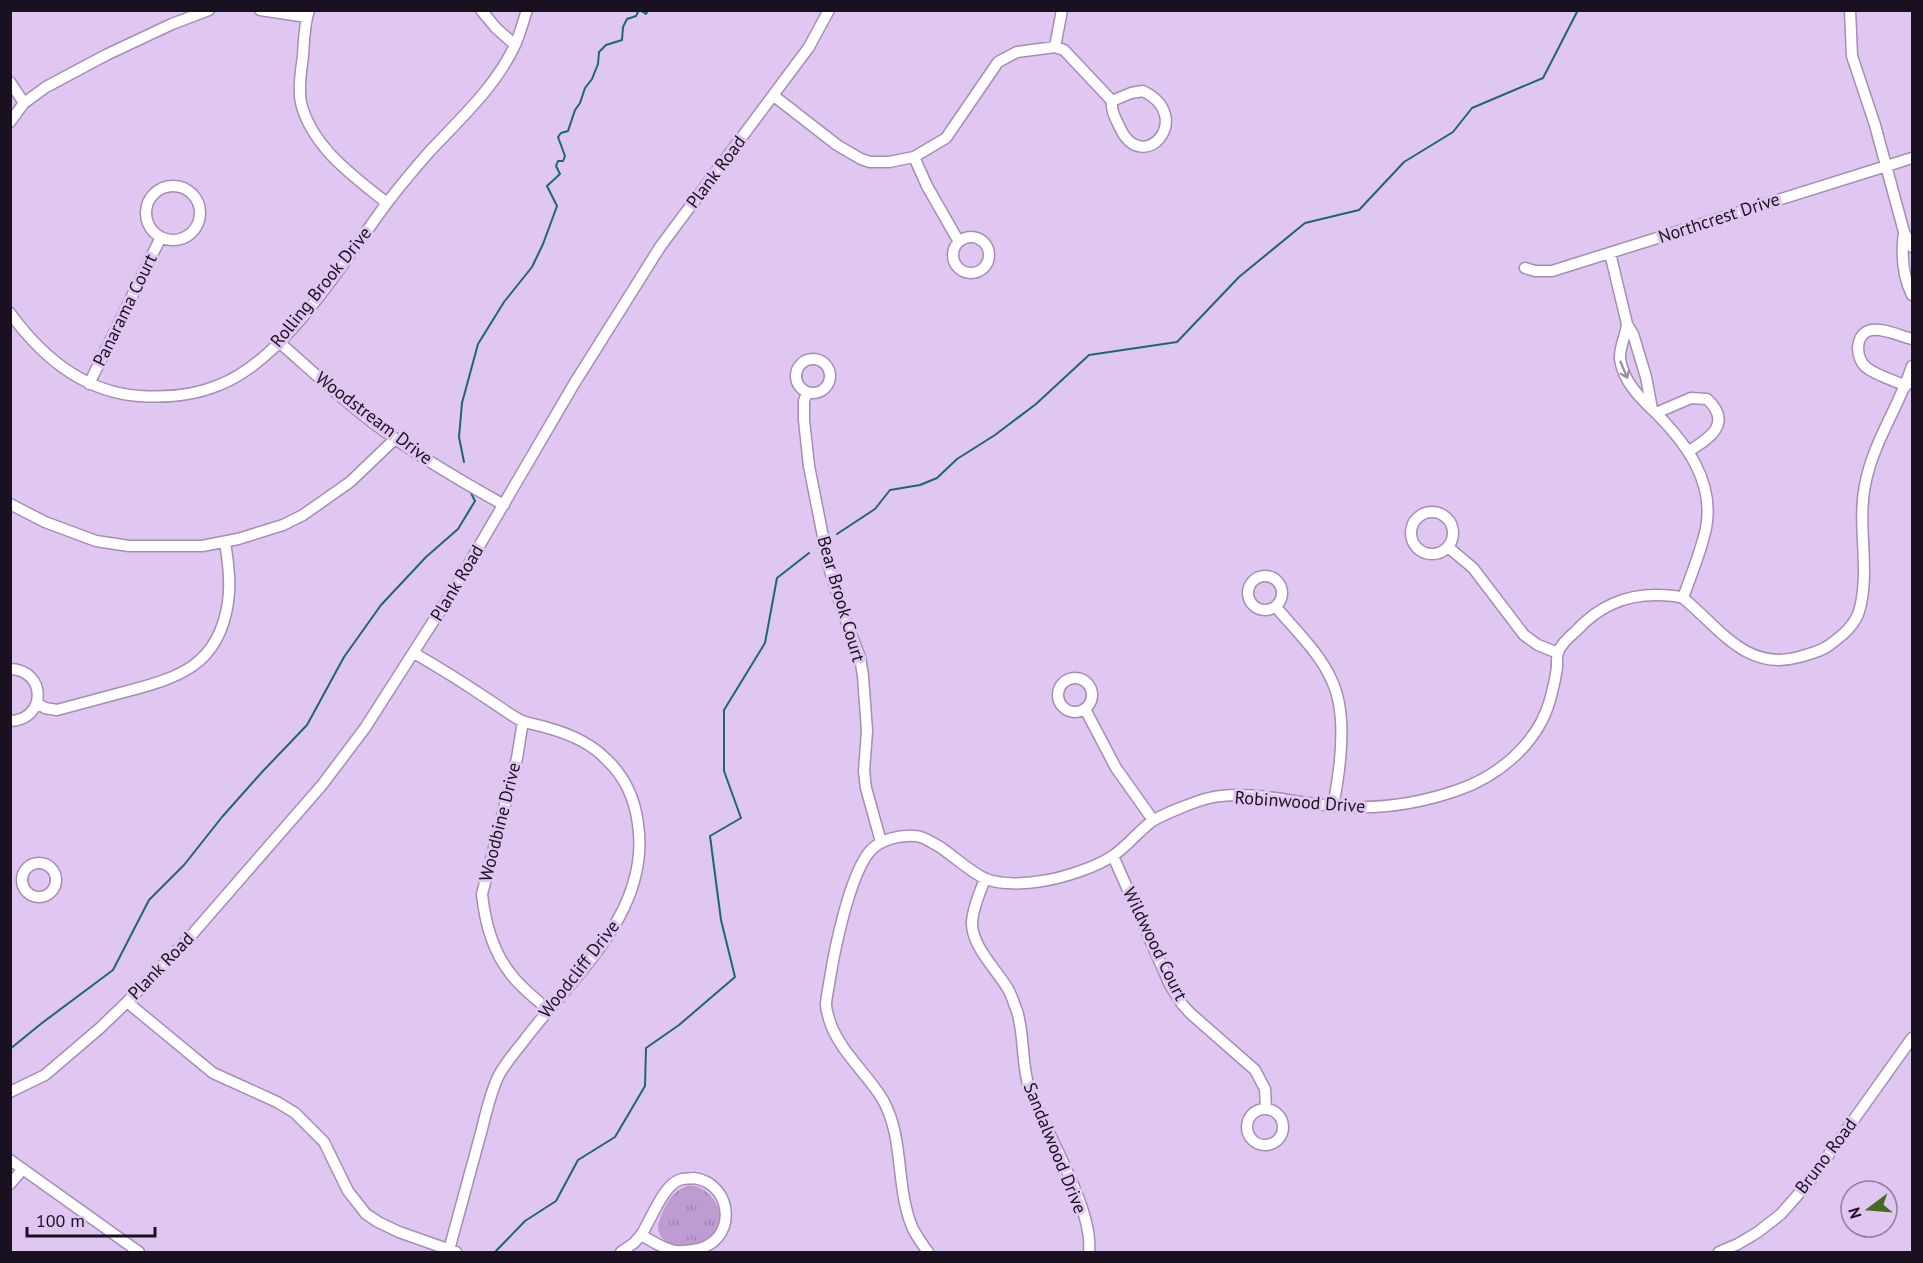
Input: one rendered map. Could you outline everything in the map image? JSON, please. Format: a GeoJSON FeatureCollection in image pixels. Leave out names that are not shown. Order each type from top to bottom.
{"type":"FeatureCollection","features":[{"type":"Feature","properties":{"kind":"street"},"geometry":{"type":"LineString","coordinates":[[10,122],[24,103],[46,87],[196,12],[209,10]]}},
{"type":"Feature","properties":{"kind":"street"},"geometry":{"type":"LineString","coordinates":[[260,10],[308,14],[301,76],[301,102],[324,148],[349,173],[387,203]]}},
{"type":"Feature","properties":{"kind":"street"},"geometry":{"type":"LineString","coordinates":[[481,10],[515,45]]}},
{"type":"Feature","properties":{"kind":"street","name":"Rolling Brook Drive"},"geometry":{"type":"LineString","coordinates":[[10,314],[38,348],[59,366],[89,384],[110,392],[128,396],[165,398],[221,385],[243,373],[280,342],[352,252],[387,203],[430,152],[460,122],[498,74],[515,45],[526,10]]}},
{"type":"Feature","properties":{"kind":"street","name":"Plank Road"},"geometry":{"type":"LineString","coordinates":[[10,1092],[45,1075],[127,1002],[189,938],[322,785],[364,728],[414,653],[574,384],[660,248],[809,47],[829,10]]}},
{"type":"Feature","properties":{"kind":"street"},"geometry":{"type":"LineString","coordinates":[[1055,47],[1062,10]]}},
{"type":"Feature","properties":{"kind":"street"},"geometry":{"type":"LineString","coordinates":[[1850,10],[1852,56],[1887,165],[1904,232],[1912,248]]}},
{"type":"Feature","properties":{"kind":"street"},"geometry":{"type":"LineString","coordinates":[[774,96],[837,145],[861,159],[879,163],[914,157],[946,138],[998,62],[1017,52],[1055,47],[1064,50],[1112,101]]}},
{"type":"Feature","properties":{"kind":"street"},"geometry":{"type":"LineString","coordinates":[[10,82],[24,103]]}},
{"type":"Feature","properties":{"kind":"street"},"geometry":{"type":"LineString","coordinates":[[1143,91],[1151,95],[1163,110],[1166,123],[1162,136],[1155,143],[1142,147],[1131,144],[1122,132],[1111,109],[1112,101],[1143,91]]}},
{"type":"Feature","properties":{"kind":"street"},"geometry":{"type":"LineString","coordinates":[[914,157],[927,186],[959,242]]}},
{"type":"Feature","properties":{"kind":"street","name":"Northcrest Drive"},"geometry":{"type":"LineString","coordinates":[[1525,268],[1552,272],[1912,158]]}},
{"type":"Feature","properties":{"kind":"street","name":"Panarama Court"},"geometry":{"type":"LineString","coordinates":[[163,187],[184,188],[198,203],[197,224],[182,238],[161,237],[147,222],[148,201],[163,187]]}},
{"type":"Feature","properties":{"kind":"street"},"geometry":{"type":"LineString","coordinates":[[1904,232],[1903,269],[1912,295]]}},
{"type":"Feature","properties":{"kind":"street","name":"Panarama Court"},"geometry":{"type":"LineString","coordinates":[[89,384],[161,237]]}},
{"type":"Feature","properties":{"kind":"street"},"geometry":{"type":"LineString","coordinates":[[1610,253],[1627,324],[1633,334],[1654,411]]}},
{"type":"Feature","properties":{"kind":"street"},"geometry":{"type":"LineString","coordinates":[[1627,324],[1620,360],[1631,385],[1637,395],[1681,439],[1689,451],[1706,496],[1707,519],[1701,546],[1683,598]]}},
{"type":"Feature","properties":{"kind":"street"},"geometry":{"type":"LineString","coordinates":[[1906,386],[1866,368],[1861,362],[1858,349],[1865,333],[1872,330],[1882,330],[1912,339]]}},
{"type":"Feature","properties":{"kind":"street","name":"Woodstream Drive"},"geometry":{"type":"LineString","coordinates":[[280,342],[343,398],[395,439],[504,505]]}},
{"type":"Feature","properties":{"kind":"street"},"geometry":{"type":"LineString","coordinates":[[1448,547],[1479,574],[1501,607],[1524,635],[1538,645],[1558,653],[1585,621],[1608,604],[1644,595],[1676,595],[1683,598],[1741,650],[1755,657],[1772,660],[1792,659],[1823,650],[1842,636],[1853,624],[1860,610],[1863,589],[1864,488],[1876,447],[1906,386],[1912,366]]}},
{"type":"Feature","properties":{"kind":"street","name":"Bear Brook Court"},"geometry":{"type":"LineString","coordinates":[[807,392],[804,401],[804,420],[809,466],[829,567],[860,657],[867,730],[864,771],[866,788],[881,842]]}},
{"type":"Feature","properties":{"kind":"street"},"geometry":{"type":"LineString","coordinates":[[1654,411],[1691,398],[1707,399],[1714,405],[1719,418],[1716,429],[1704,442],[1689,451]]}},
{"type":"Feature","properties":{"kind":"street"},"geometry":{"type":"LineString","coordinates":[[10,504],[45,522],[96,541],[143,546],[202,546],[225,542],[283,525],[303,515],[350,482],[395,439]]}},
{"type":"Feature","properties":{"kind":"street"},"geometry":{"type":"LineString","coordinates":[[1431,511],[1441,513],[1449,519],[1453,533],[1448,547],[1434,554],[1423,553],[1419,550],[1412,542],[1410,531],[1417,517],[1431,511]]}},
{"type":"Feature","properties":{"kind":"street"},"geometry":{"type":"LineString","coordinates":[[37,703],[45,708],[57,710],[164,682],[188,670],[203,658],[221,628],[228,603],[229,576],[225,542]]}},
{"type":"Feature","properties":{"kind":"street"},"geometry":{"type":"LineString","coordinates":[[1276,607],[1307,644],[1333,682],[1340,713],[1341,736],[1333,806]]}},
{"type":"Feature","properties":{"kind":"street","name":"Woodcliff Drive"},"geometry":{"type":"LineString","coordinates":[[414,653],[523,721],[552,729],[587,743],[610,762],[630,794],[636,809],[640,838],[639,866],[618,921],[499,1075],[488,1106],[453,1251]]}},
{"type":"Feature","properties":{"kind":"street","name":"Robinwood Drive"},"geometry":{"type":"LineString","coordinates":[[881,842],[902,837],[924,838],[985,879],[1012,883],[1042,881],[1084,869],[1113,856],[1153,820],[1208,798],[1237,795],[1363,808],[1410,804],[1470,785],[1504,765],[1523,747],[1539,725],[1548,705],[1557,671],[1558,653]]}},
{"type":"Feature","properties":{"kind":"street"},"geometry":{"type":"LineString","coordinates":[[10,669],[24,671],[37,687],[37,703],[33,711],[25,718],[10,721]]}},
{"type":"Feature","properties":{"kind":"street"},"geometry":{"type":"LineString","coordinates":[[1085,709],[1116,768],[1153,820]]}},
{"type":"Feature","properties":{"kind":"street","name":"Woodbine Drive"},"geometry":{"type":"LineString","coordinates":[[523,721],[482,894],[484,917],[498,956],[511,975],[548,1010]]}},
{"type":"Feature","properties":{"kind":"street"},"geometry":{"type":"LineString","coordinates":[[881,842],[869,852],[848,899],[831,968],[826,1005],[831,1024],[840,1040],[883,1100],[892,1121],[899,1147],[904,1198],[914,1231],[928,1252]]}},
{"type":"Feature","properties":{"kind":"street","name":"Wildwood Court"},"geometry":{"type":"LineString","coordinates":[[1113,856],[1170,984],[1182,1004],[1255,1070],[1264,1089],[1266,1109]]}},
{"type":"Feature","properties":{"kind":"street","name":"Sandalwood Drive"},"geometry":{"type":"LineString","coordinates":[[985,879],[976,903],[972,923],[975,937],[988,962],[1009,990],[1017,1011],[1023,1035],[1029,1089],[1084,1216],[1090,1245],[1089,1252]]}},
{"type":"Feature","properties":{"kind":"street"},"geometry":{"type":"LineString","coordinates":[[10,890],[23,886]]}},
{"type":"Feature","properties":{"kind":"street"},"geometry":{"type":"LineString","coordinates":[[127,1002],[213,1073],[277,1102],[295,1113],[324,1142],[348,1191],[366,1214],[399,1232],[453,1251]]}},
{"type":"Feature","properties":{"kind":"street","name":"Bruno Road"},"geometry":{"type":"LineString","coordinates":[[1719,1252],[1758,1232],[1781,1214],[1810,1181],[1912,1038]]}},
{"type":"Feature","properties":{"kind":"street"},"geometry":{"type":"LineString","coordinates":[[10,1160],[139,1252]]}},
{"type":"Feature","properties":{"kind":"street"},"geometry":{"type":"LineString","coordinates":[[10,1184],[23,1169]]}},
{"type":"Feature","properties":{"kind":"street"},"geometry":{"type":"LineString","coordinates":[[621,1252],[634,1244],[666,1192],[680,1180],[694,1178],[706,1180],[723,1201],[726,1212],[725,1226],[713,1244],[700,1250],[677,1252],[664,1248],[641,1234]]}},
{"type":"Feature","properties":{"kind":"green space"},"geometry":{"type":"Polygon","coordinates":[[[690,1185],[698,1187],[711,1196],[721,1218],[718,1230],[709,1239],[682,1246],[670,1243],[661,1236],[658,1224],[673,1195],[690,1185]]]}},
{"type":"Feature","properties":{"kind":"waterway"},"geometry":{"type":"LineString","coordinates":[[464,462],[459,437],[462,403],[478,344],[504,302],[532,267],[543,244],[557,206],[547,186],[560,174],[556,166],[558,161],[563,161],[565,156],[558,137],[561,133],[568,131],[575,110],[598,64],[599,52],[606,45],[622,40],[623,27],[627,19],[636,16],[639,10]]}},
{"type":"Feature","properties":{"kind":"waterway"},"geometry":{"type":"LineString","coordinates":[[640,10],[646,14],[648,10]]}},
{"type":"Feature","properties":{"kind":"waterway"},"geometry":{"type":"LineString","coordinates":[[837,534],[875,509],[890,490],[920,485],[937,478],[957,459],[995,435],[1036,404],[1089,355],[1177,342],[1239,277],[1305,223],[1359,210],[1404,162],[1453,132],[1472,108],[1543,78],[1578,10]]}},
{"type":"Feature","properties":{"kind":"waterway"},"geometry":{"type":"LineString","coordinates":[[10,1049],[113,970],[149,900],[184,865],[222,817],[307,725],[344,657],[381,605],[426,557],[458,529],[475,501],[471,493]]}},
{"type":"Feature","properties":{"kind":"waterway"},"geometry":{"type":"LineString","coordinates":[[495,1252],[525,1221],[556,1201],[578,1160],[615,1137],[645,1086],[646,1048],[679,1025],[735,977],[721,920],[710,836],[741,818],[724,771],[724,710],[765,643],[777,578],[809,553]]}}]}
